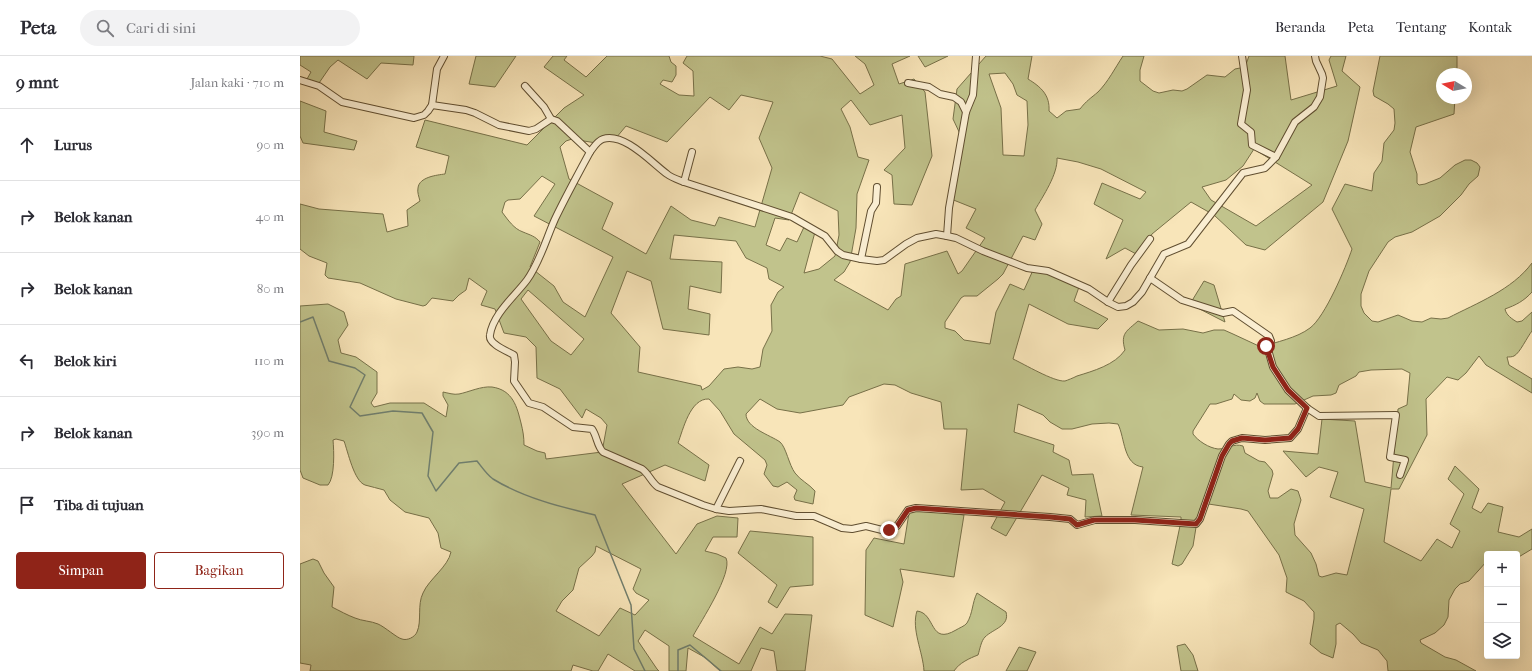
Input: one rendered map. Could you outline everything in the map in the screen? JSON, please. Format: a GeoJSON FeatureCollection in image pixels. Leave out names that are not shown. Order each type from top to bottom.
{"type":"FeatureCollection","features":[{"type":"Feature","properties":{"kind":"street"},"geometry":{"type":"LineString","coordinates":[[300,80],[319,86],[342,102],[414,118],[424,115],[432,105],[437,69],[444,56]]}},
{"type":"Feature","properties":{"kind":"street"},"geometry":{"type":"LineString","coordinates":[[947,236],[949,208],[966,112],[973,95],[976,56]]}},
{"type":"Feature","properties":{"kind":"street"},"geometry":{"type":"LineString","coordinates":[[1242,56],[1247,90],[1241,124],[1251,132],[1252,145],[1276,157]]}},
{"type":"Feature","properties":{"kind":"street"},"geometry":{"type":"LineString","coordinates":[[1307,408],[1298,429],[1290,438],[1265,440],[1242,438],[1232,441],[1229,444],[1222,456],[1200,519],[1196,524],[1135,520],[1094,520],[1077,525],[1070,519],[916,508],[908,510],[894,528],[882,530],[866,526],[852,529],[842,528],[814,516],[796,516],[761,509],[729,511],[716,509],[658,487],[652,483],[642,469],[603,452],[599,448],[595,433],[592,429],[573,427],[543,407],[529,403],[514,381],[516,362],[514,355],[494,343],[490,339],[490,335],[495,322],[508,302],[533,272],[559,212],[590,152],[598,142],[604,138],[620,140],[645,155],[669,176],[792,218],[825,236],[837,251],[843,255],[877,261],[884,260],[917,238],[936,234],[956,238],[983,251],[1027,268],[1048,271],[1089,289],[1118,307],[1126,306],[1133,302],[1142,292],[1164,254],[1188,244],[1243,173],[1264,168],[1276,157],[1295,122],[1314,107],[1320,97],[1323,78],[1315,56]]}},
{"type":"Feature","properties":{"kind":"street"},"geometry":{"type":"LineString","coordinates":[[908,83],[930,87],[940,94],[954,97],[961,102],[966,112]]}},
{"type":"Feature","properties":{"kind":"street"},"geometry":{"type":"LineString","coordinates":[[524,86],[544,107],[551,119],[556,121],[590,152]]}},
{"type":"Feature","properties":{"kind":"street"},"geometry":{"type":"LineString","coordinates":[[432,105],[466,110],[499,125],[529,131],[536,129],[551,119]]}},
{"type":"Feature","properties":{"kind":"street"},"geometry":{"type":"LineString","coordinates":[[684,182],[692,152]]}},
{"type":"Feature","properties":{"kind":"street"},"geometry":{"type":"LineString","coordinates":[[861,259],[871,211],[876,203],[877,187]]}},
{"type":"Feature","properties":{"kind":"street"},"geometry":{"type":"LineString","coordinates":[[1108,302],[1131,265],[1150,239]]}},
{"type":"Feature","properties":{"kind":"street"},"geometry":{"type":"LineString","coordinates":[[1150,278],[1182,300],[1223,313],[1233,311],[1269,336],[1271,341],[1266,346],[1273,367],[1288,390],[1307,408],[1319,416],[1396,415],[1390,457],[1405,460],[1400,474]]}},
{"type":"Feature","properties":{"kind":"street"},"geometry":{"type":"LineString","coordinates":[[716,509],[740,461]]}},
{"type":"Feature","properties":{"kind":"green space"},"geometry":{"type":"Polygon","coordinates":[[[300,56],[414,56],[413,65],[381,63],[367,79],[338,60],[330,67],[319,83],[307,79],[311,72],[300,65],[300,56]]]}},
{"type":"Feature","properties":{"kind":"green space"},"geometry":{"type":"Polygon","coordinates":[[[476,56],[516,56],[495,87],[469,84],[476,56]]]}},
{"type":"Feature","properties":{"kind":"green space"},"geometry":{"type":"Polygon","coordinates":[[[553,56],[567,56],[564,60],[586,77],[607,56],[669,56],[671,62],[676,66],[676,75],[672,82],[663,80],[660,84],[679,95],[694,96],[693,71],[683,63],[687,56],[820,56],[832,59],[860,94],[874,85],[865,64],[855,56],[910,56],[892,64],[899,84],[914,79],[925,92],[932,156],[912,205],[894,204],[892,175],[884,170],[905,148],[902,115],[870,125],[851,100],[841,109],[850,127],[858,157],[869,160],[857,194],[856,228],[850,262],[844,272],[834,280],[888,310],[896,299],[901,296],[905,264],[947,251],[958,274],[962,271],[985,238],[966,228],[976,209],[951,199],[960,163],[961,136],[953,119],[957,89],[986,56],[1032,56],[1028,79],[1041,88],[1044,92],[1048,100],[1049,111],[1057,118],[1066,111],[1080,109],[1102,88],[1123,56],[1144,56],[1140,70],[1140,81],[1153,91],[1159,93],[1173,90],[1182,91],[1207,75],[1225,77],[1235,69],[1245,67],[1249,56],[1285,56],[1291,100],[1337,86],[1329,60],[1331,56],[1346,56],[1342,71],[1360,87],[1348,141],[1323,202],[1265,250],[1246,245],[1214,215],[1191,202],[1152,234],[1138,255],[1125,248],[1106,259],[1123,220],[1094,204],[1102,183],[1140,199],[1146,192],[1101,169],[1078,162],[1057,158],[1053,178],[1035,210],[1042,224],[1035,240],[1023,236],[1003,274],[977,296],[964,296],[961,298],[945,322],[945,328],[955,331],[964,340],[990,344],[996,312],[1010,284],[1024,290],[1034,268],[1079,287],[1074,301],[1108,319],[1098,329],[1068,324],[1029,304],[1013,359],[1054,379],[1065,381],[1103,367],[1116,360],[1125,350],[1123,340],[1124,336],[1138,321],[1159,330],[1183,329],[1203,333],[1214,330],[1224,330],[1261,347],[1293,337],[1310,328],[1322,314],[1328,303],[1340,279],[1352,249],[1332,209],[1345,184],[1372,191],[1374,173],[1382,161],[1384,143],[1394,130],[1394,109],[1374,96],[1373,91],[1380,56],[1457,56],[1457,68],[1436,68],[1436,104],[1455,104],[1454,114],[1416,127],[1410,152],[1417,174],[1417,183],[1419,185],[1440,178],[1455,165],[1465,160],[1471,160],[1477,163],[1480,167],[1478,176],[1440,216],[1412,232],[1395,237],[1388,242],[1369,271],[1361,294],[1361,306],[1364,313],[1372,321],[1378,322],[1398,315],[1412,321],[1422,322],[1431,318],[1448,318],[1493,295],[1515,281],[1532,263],[1532,292],[1520,302],[1505,309],[1508,315],[1517,322],[1522,321],[1532,312],[1532,331],[1516,354],[1507,357],[1509,365],[1532,379],[1532,393],[1486,365],[1479,356],[1466,373],[1458,380],[1447,377],[1426,399],[1427,435],[1399,489],[1391,489],[1384,542],[1421,561],[1437,539],[1452,548],[1460,531],[1450,524],[1464,494],[1448,479],[1455,466],[1479,489],[1472,508],[1481,513],[1488,503],[1503,507],[1498,532],[1519,537],[1532,529],[1532,549],[1520,556],[1520,551],[1484,551],[1484,564],[1469,581],[1460,584],[1455,589],[1449,600],[1448,617],[1444,625],[1435,633],[1420,640],[1421,643],[1445,657],[1456,660],[1476,671],[1388,671],[1387,661],[1378,650],[1361,643],[1340,623],[1336,625],[1336,644],[1333,658],[1321,653],[1310,644],[1314,612],[1304,601],[1286,592],[1287,578],[1279,555],[1248,511],[1202,503],[1198,515],[1193,546],[1182,564],[1178,566],[1172,564],[1181,517],[1131,515],[1143,467],[1136,465],[1128,456],[1118,424],[1092,424],[1072,429],[1062,429],[1050,422],[1043,415],[1018,404],[1014,432],[1054,445],[1053,452],[1069,460],[1072,475],[1093,474],[1102,516],[1085,517],[1086,500],[1067,495],[1069,488],[1042,475],[1006,536],[991,528],[1005,502],[983,489],[961,490],[967,429],[944,429],[941,402],[911,393],[895,385],[884,384],[849,397],[843,405],[800,413],[777,409],[760,399],[746,414],[747,419],[754,427],[782,444],[795,473],[815,491],[813,504],[795,500],[794,497],[797,490],[787,482],[778,487],[773,486],[764,474],[767,465],[765,460],[734,434],[720,411],[709,399],[702,400],[692,409],[678,443],[709,465],[705,481],[665,465],[622,484],[676,554],[697,524],[717,516],[738,518],[737,537],[713,537],[705,551],[726,558],[727,565],[721,585],[693,636],[739,664],[760,627],[772,634],[785,614],[812,615],[805,671],[777,671],[774,651],[761,648],[751,671],[720,671],[706,658],[688,648],[686,671],[669,671],[669,646],[645,630],[638,641],[659,671],[635,671],[608,654],[598,671],[573,665],[571,671],[310,671],[311,665],[300,663],[300,564],[313,559],[318,561],[334,587],[332,607],[355,618],[378,624],[400,638],[408,639],[413,637],[417,632],[420,603],[423,593],[429,583],[446,563],[451,552],[441,548],[438,533],[429,518],[405,512],[390,500],[384,490],[365,485],[361,482],[355,472],[344,441],[336,439],[333,440],[333,470],[328,485],[320,485],[303,478],[300,470],[300,306],[328,304],[344,312],[348,325],[338,340],[341,353],[356,357],[377,372],[377,393],[371,403],[374,407],[390,403],[424,403],[446,417],[448,405],[443,396],[443,392],[457,394],[479,388],[492,387],[499,389],[509,395],[516,405],[521,423],[524,445],[545,453],[546,459],[602,452],[607,425],[601,418],[586,409],[582,418],[560,389],[537,378],[536,347],[526,337],[504,333],[495,309],[481,305],[487,291],[469,278],[466,290],[453,301],[432,298],[426,305],[423,306],[396,299],[360,283],[328,278],[325,275],[327,263],[309,256],[300,249],[300,204],[319,209],[383,214],[387,232],[408,226],[407,210],[420,201],[418,191],[419,184],[429,177],[445,174],[449,156],[416,147],[425,120],[527,145],[564,108],[584,95],[544,67],[553,56]],[[1005,73],[989,74],[1001,108],[1003,155],[1024,156],[1028,125],[1027,101],[1017,95],[1013,84],[1005,73]],[[741,95],[729,110],[710,97],[667,142],[626,126],[616,138],[596,143],[572,139],[566,141],[560,147],[569,179],[613,203],[602,229],[646,254],[671,206],[691,220],[715,226],[719,217],[755,227],[772,168],[759,138],[773,102],[741,95]],[[1254,149],[1243,166],[1226,180],[1202,187],[1211,200],[1256,226],[1312,185],[1254,149]],[[542,176],[520,199],[508,200],[505,202],[502,212],[517,229],[534,237],[540,242],[530,267],[554,286],[563,302],[585,317],[613,257],[534,216],[555,184],[542,176]],[[800,192],[789,220],[775,218],[766,245],[780,251],[787,238],[797,242],[804,227],[815,232],[804,273],[819,269],[835,256],[839,235],[838,211],[800,192]],[[674,235],[670,259],[722,262],[721,293],[690,286],[688,309],[710,314],[709,335],[663,329],[651,281],[627,271],[611,313],[640,347],[638,372],[701,386],[702,390],[709,386],[724,369],[738,367],[752,369],[760,367],[763,349],[772,331],[771,305],[778,292],[784,287],[769,279],[767,268],[746,258],[736,241],[674,235]],[[528,290],[521,299],[551,341],[571,355],[584,339],[528,290]],[[1402,369],[1359,372],[1356,376],[1339,385],[1336,393],[1331,395],[1313,396],[1295,404],[1264,404],[1260,401],[1257,393],[1255,398],[1250,401],[1241,400],[1234,394],[1232,399],[1216,404],[1210,404],[1193,431],[1193,434],[1204,444],[1218,449],[1240,445],[1243,446],[1245,453],[1259,461],[1265,462],[1272,470],[1273,474],[1268,491],[1270,498],[1278,498],[1291,489],[1298,491],[1301,500],[1294,524],[1295,535],[1311,553],[1319,576],[1322,577],[1336,573],[1347,575],[1364,509],[1330,497],[1338,472],[1319,467],[1306,477],[1283,451],[1318,454],[1322,419],[1355,421],[1365,482],[1391,488],[1398,409],[1407,405],[1410,373],[1402,369]],[[596,546],[595,552],[579,568],[573,590],[562,601],[556,611],[599,636],[620,608],[635,615],[649,600],[636,593],[633,589],[641,569],[596,546]]]}},
{"type":"Feature","properties":{"kind":"green space"},"geometry":{"type":"Polygon","coordinates":[[[918,56],[948,56],[925,67],[918,56]]]}},
{"type":"Feature","properties":{"kind":"green space"},"geometry":{"type":"Polygon","coordinates":[[[300,101],[326,111],[324,132],[357,141],[354,150],[303,143],[300,136],[300,101]]]}},
{"type":"Feature","properties":{"kind":"green space"},"geometry":{"type":"Polygon","coordinates":[[[1204,281],[1214,285],[1225,322],[1190,304],[1204,281]]]}},
{"type":"Feature","properties":{"kind":"green space"},"geometry":{"type":"Polygon","coordinates":[[[914,509],[964,515],[954,577],[900,569],[903,582],[893,627],[865,615],[866,550],[874,538],[904,544],[909,513],[914,509]]]}},
{"type":"Feature","properties":{"kind":"green space"},"geometry":{"type":"Polygon","coordinates":[[[750,531],[813,537],[813,585],[790,587],[777,608],[768,602],[777,585],[738,553],[750,531]]]}},
{"type":"Feature","properties":{"kind":"green space"},"geometry":{"type":"Polygon","coordinates":[[[977,593],[1006,612],[1006,621],[1000,627],[988,634],[982,643],[978,655],[962,663],[954,671],[924,671],[915,625],[917,611],[923,613],[927,617],[937,632],[947,634],[967,623],[977,593]]]}},
{"type":"Feature","properties":{"kind":"green space"},"geometry":{"type":"Polygon","coordinates":[[[1185,644],[1193,655],[1198,671],[1181,671],[1177,646],[1185,644]]]}},
{"type":"Feature","properties":{"kind":"green space"},"geometry":{"type":"Polygon","coordinates":[[[1019,647],[1036,652],[1027,671],[1006,671],[1019,647]]]}},
{"type":"Feature","properties":{"kind":"waterway"},"geometry":{"type":"LineString","coordinates":[[300,322],[313,317],[329,361],[355,368],[365,375],[350,407],[360,416],[393,411],[422,413],[433,432],[428,476],[436,491],[459,463],[477,461],[486,473],[493,479],[517,492],[556,505],[595,515],[631,605],[634,649],[645,671]]}},
{"type":"Feature","properties":{"kind":"waterway"},"geometry":{"type":"LineString","coordinates":[[678,671],[678,650],[690,645],[721,671]]}},
{"type":"Feature","properties":{"kind":"route"},"geometry":{"type":"LineString","coordinates":[[889,530],[897,526],[908,510],[916,508],[1070,519],[1077,525],[1094,520],[1161,520],[1196,524],[1199,522],[1226,446],[1232,441],[1242,438],[1265,440],[1290,438],[1298,429],[1307,408],[1288,390],[1273,367],[1266,346]]}}]}
